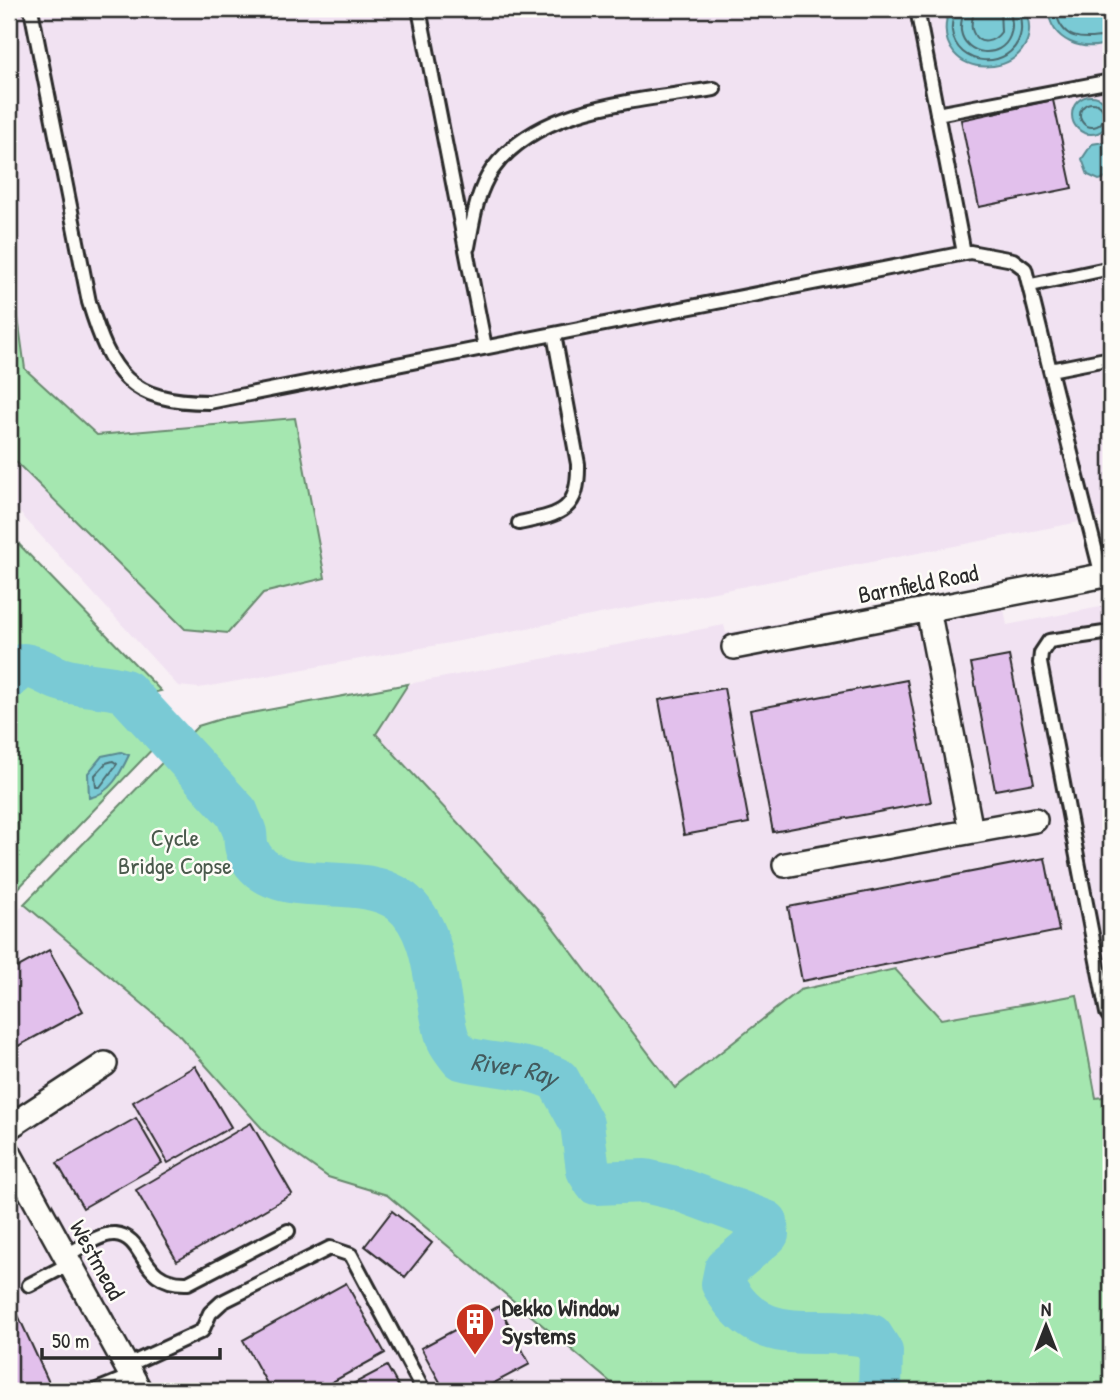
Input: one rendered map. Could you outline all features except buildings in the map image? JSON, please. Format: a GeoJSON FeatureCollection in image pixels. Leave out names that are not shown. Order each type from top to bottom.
{"type":"FeatureCollection","features":[{"type":"Feature","properties":{"kind":"street","name":"Barnfield Road"},"geometry":{"type":"LineString","coordinates":[[734,647],[1106,575]]}},
{"type":"Feature","properties":{"kind":"street"},"geometry":{"type":"LineString","coordinates":[[928,609],[971,831]]}},
{"type":"Feature","properties":{"kind":"street"},"geometry":{"type":"LineString","coordinates":[[785,865],[1035,820]]}},
{"type":"Feature","properties":{"kind":"street"},"geometry":{"type":"LineString","coordinates":[[9,1127],[104,1064]]}},
{"type":"Feature","properties":{"kind":"street","name":"Westmead"},"geometry":{"type":"LineString","coordinates":[[9,1153],[132,1378]]}},
{"type":"Feature","properties":{"kind":"lane"},"geometry":{"type":"LineString","coordinates":[[31,9],[89,302],[101,340],[127,381],[150,394],[174,402],[209,402],[964,253],[1013,260],[1025,269],[1031,285],[1050,370],[1106,575]]}},
{"type":"Feature","properties":{"kind":"lane"},"geometry":{"type":"LineString","coordinates":[[419,9],[485,347]]}},
{"type":"Feature","properties":{"kind":"lane"},"geometry":{"type":"LineString","coordinates":[[917,9],[964,253]]}},
{"type":"Feature","properties":{"kind":"lane"},"geometry":{"type":"LineString","coordinates":[[937,114],[1111,81]]}},
{"type":"Feature","properties":{"kind":"lane"},"geometry":{"type":"LineString","coordinates":[[467,254],[476,201],[492,170],[521,142],[554,123],[590,110],[714,89]]}},
{"type":"Feature","properties":{"kind":"lane"},"geometry":{"type":"LineString","coordinates":[[1031,285],[1111,268]]}},
{"type":"Feature","properties":{"kind":"lane"},"geometry":{"type":"LineString","coordinates":[[519,523],[556,515],[573,502],[578,486],[578,464],[554,334]]}},
{"type":"Feature","properties":{"kind":"lane"},"geometry":{"type":"LineString","coordinates":[[1050,370],[1111,358]]}},
{"type":"Feature","properties":{"kind":"lane"},"geometry":{"type":"LineString","coordinates":[[1111,632],[1049,641],[1041,653],[1040,663],[1107,1013],[1111,1019]]}},
{"type":"Feature","properties":{"kind":"lane"},"geometry":{"type":"LineString","coordinates":[[29,1285],[104,1236],[116,1234],[131,1240],[157,1276],[170,1283],[188,1283],[288,1231]]}},
{"type":"Feature","properties":{"kind":"lane"},"geometry":{"type":"LineString","coordinates":[[94,1391],[132,1378],[202,1331],[210,1313],[222,1302],[330,1248],[351,1255],[422,1388]]}},
{"type":"Feature","properties":{"kind":"shaded area"},"geometry":{"type":"Polygon","coordinates":[[[9,9],[1111,9],[1111,516],[449,643],[199,688],[178,686],[9,501],[9,9]]]}},
{"type":"Feature","properties":{"kind":"shaded area"},"geometry":{"type":"Polygon","coordinates":[[[1111,605],[1111,1096],[1096,1099],[1077,995],[941,1019],[800,990],[675,1088],[545,917],[376,734],[408,684],[724,625],[726,633],[841,611],[847,637],[1004,609],[1007,625],[1111,605]]]}},
{"type":"Feature","properties":{"kind":"shaded area"},"geometry":{"type":"Polygon","coordinates":[[[24,904],[177,1033],[267,1134],[328,1177],[387,1195],[621,1391],[9,1391],[9,920],[24,904]]]}},
{"type":"Feature","properties":{"kind":"green space"},"geometry":{"type":"Polygon","coordinates":[[[9,252],[25,369],[97,435],[295,418],[325,578],[263,593],[228,633],[185,629],[9,455],[9,252]]]}},
{"type":"Feature","properties":{"kind":"green space"},"geometry":{"type":"Polygon","coordinates":[[[9,534],[161,691],[152,693],[61,665],[25,662],[9,665],[9,534]]]}},
{"type":"Feature","properties":{"kind":"green space"},"geometry":{"type":"Polygon","coordinates":[[[29,672],[49,683],[114,694],[130,704],[163,738],[9,898],[9,687],[22,673],[29,672]]]}},
{"type":"Feature","properties":{"kind":"green space","name":"Cycle Bridge Copse"},"geometry":{"type":"Polygon","coordinates":[[[408,684],[376,734],[545,917],[675,1088],[800,990],[895,969],[941,1019],[1077,995],[1096,1098],[1111,1096],[1111,1391],[621,1391],[387,1195],[328,1177],[267,1134],[177,1033],[24,904],[198,726],[224,718],[408,684]]]}},
{"type":"Feature","properties":{"kind":"water"},"geometry":{"type":"Polygon","coordinates":[[[949,9],[1025,9],[1029,33],[1021,51],[1007,62],[988,66],[969,64],[954,53],[946,35],[949,9]]]}},
{"type":"Feature","properties":{"kind":"water"},"geometry":{"type":"Polygon","coordinates":[[[1048,9],[1111,9],[1111,42],[1090,46],[1070,42],[1055,30],[1048,9]]]}},
{"type":"Feature","properties":{"kind":"water"},"geometry":{"type":"Polygon","coordinates":[[[1091,96],[1104,102],[1110,115],[1104,128],[1091,134],[1078,128],[1072,115],[1078,102],[1091,96]]]}},
{"type":"Feature","properties":{"kind":"water"},"geometry":{"type":"Polygon","coordinates":[[[1104,142],[1111,146],[1111,177],[1099,180],[1088,175],[1082,159],[1092,144],[1104,142]]]}},
{"type":"Feature","properties":{"kind":"water"},"geometry":{"type":"Polygon","coordinates":[[[121,752],[129,755],[118,776],[103,792],[89,798],[88,773],[102,756],[121,752]]]}},
{"type":"Feature","properties":{"kind":"waterway","name":"River Ray"},"geometry":{"type":"LineString","coordinates":[[9,677],[24,665],[68,681],[125,691],[237,813],[245,833],[247,849],[258,866],[274,876],[294,882],[361,887],[382,891],[401,901],[413,914],[429,946],[447,1036],[461,1058],[522,1068],[558,1080],[582,1124],[588,1170],[596,1183],[645,1181],[675,1188],[766,1222],[767,1234],[726,1269],[723,1284],[738,1306],[754,1319],[771,1327],[790,1331],[871,1336],[881,1352],[880,1391]]}},
{"type":"Feature","properties":{"kind":"place","name":"Dekko Window Systems"},"geometry":{"type":"Point","coordinates":[475,1356]}}]}
